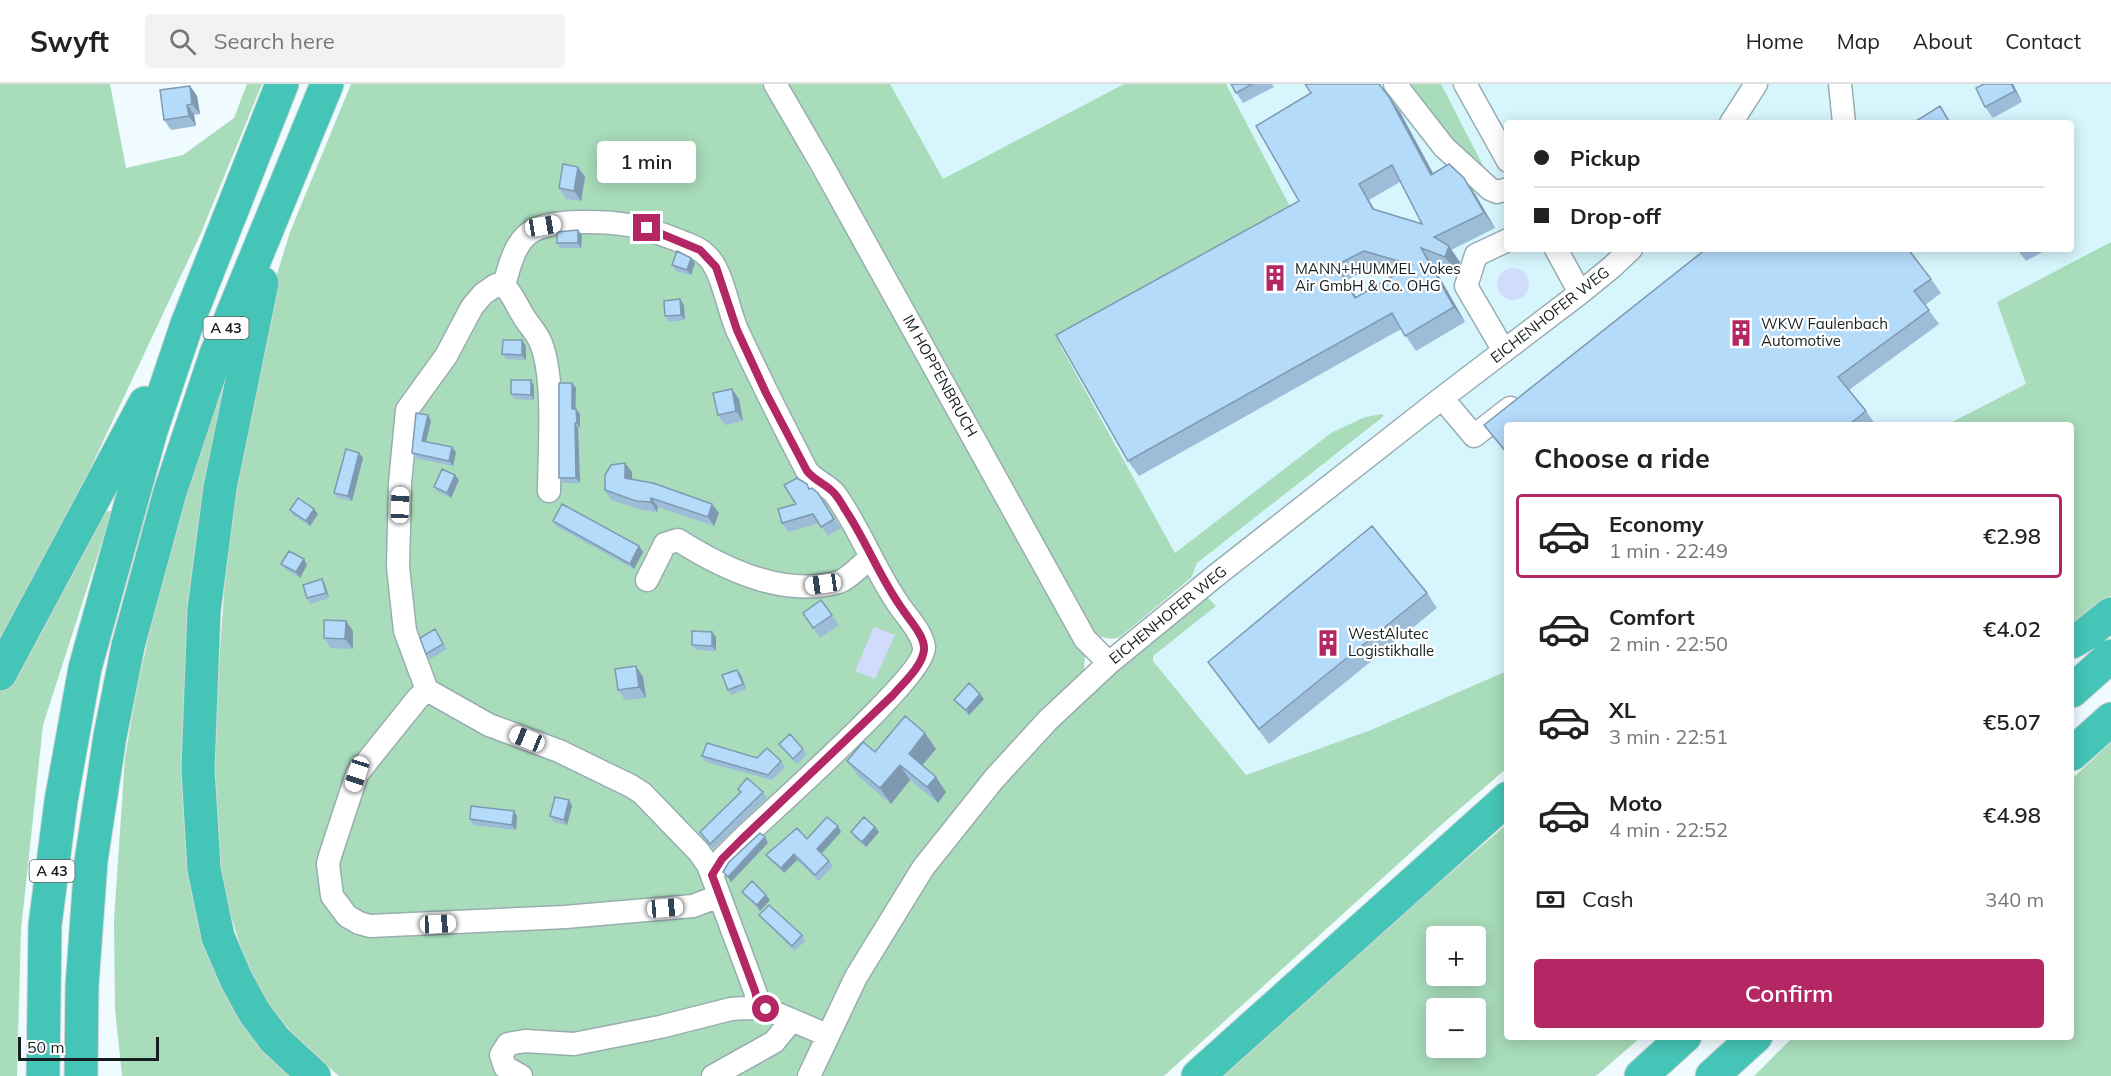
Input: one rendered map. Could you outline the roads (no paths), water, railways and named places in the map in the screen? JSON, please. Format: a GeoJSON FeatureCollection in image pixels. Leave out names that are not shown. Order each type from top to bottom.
{"type":"FeatureCollection","features":[{"type":"Feature","properties":{"kind":"highway","name":"A 43"},"geometry":{"type":"LineString","coordinates":[[43,1076],[45,925],[71,735],[85,668],[139,476],[187,324],[282,84]]}},
{"type":"Feature","properties":{"kind":"highway","name":"A 43"},"geometry":{"type":"LineString","coordinates":[[81,1076],[82,986],[91,861],[110,736],[128,646],[170,492],[216,354],[327,84]]}},
{"type":"Feature","properties":{"kind":"highway"},"geometry":{"type":"LineString","coordinates":[[292,168],[257,299],[220,488],[204,610],[198,769],[204,869],[218,937],[236,979],[254,1012],[274,1040],[314,1076]]}},
{"type":"Feature","properties":{"kind":"highway"},"geometry":{"type":"LineString","coordinates":[[0,674],[187,324]]}},
{"type":"Feature","properties":{"kind":"highway"},"geometry":{"type":"LineString","coordinates":[[2074,641],[2111,614]]}},
{"type":"Feature","properties":{"kind":"highway"},"geometry":{"type":"LineString","coordinates":[[2074,689],[2111,656]]}},
{"type":"Feature","properties":{"kind":"highway"},"geometry":{"type":"LineString","coordinates":[[2074,752],[2111,719]]}},
{"type":"Feature","properties":{"kind":"highway"},"geometry":{"type":"LineString","coordinates":[[1198,1076],[1504,802]]}},
{"type":"Feature","properties":{"kind":"highway"},"geometry":{"type":"LineString","coordinates":[[1636,1076],[1668,1040]]}},
{"type":"Feature","properties":{"kind":"highway"},"geometry":{"type":"LineString","coordinates":[[1641,1076],[1681,1040]]}},
{"type":"Feature","properties":{"kind":"highway"},"geometry":{"type":"LineString","coordinates":[[1720,1071],[1752,1040]]}},
{"type":"Feature","properties":{"kind":"street","name":"IM HOPPENBRUCH"},"geometry":{"type":"LineString","coordinates":[[775,84],[1085,639],[1109,663]]}},
{"type":"Feature","properties":{"kind":"street"},"geometry":{"type":"LineString","coordinates":[[1395,84],[1444,147],[1490,189],[1497,192],[1504,190]]}},
{"type":"Feature","properties":{"kind":"street"},"geometry":{"type":"LineString","coordinates":[[1465,84],[1504,154]]}},
{"type":"Feature","properties":{"kind":"street"},"geometry":{"type":"LineString","coordinates":[[1733,120],[1756,84]]}},
{"type":"Feature","properties":{"kind":"street"},"geometry":{"type":"LineString","coordinates":[[1840,84],[1844,120]]}},
{"type":"Feature","properties":{"kind":"street"},"geometry":{"type":"LineString","coordinates":[[427,690],[357,774],[328,864],[332,896],[347,916],[370,926],[514,920],[693,906],[716,885],[722,859],[893,695],[922,657],[924,648],[921,637],[887,589],[860,533],[833,491],[814,480],[807,471],[766,393],[737,330],[716,267],[700,250],[647,228],[625,223],[606,221],[543,226],[528,233],[516,246],[504,285]]}},
{"type":"Feature","properties":{"kind":"street"},"geometry":{"type":"LineString","coordinates":[[1504,242],[1476,255],[1466,286],[1504,351]]}},
{"type":"Feature","properties":{"kind":"street"},"geometry":{"type":"LineString","coordinates":[[1558,252],[1580,293]]}},
{"type":"Feature","properties":{"kind":"street","name":"EICHENHOFER WEG"},"geometry":{"type":"LineString","coordinates":[[809,1076],[856,977],[923,868],[994,779],[1048,720],[1109,663],[1214,577],[1580,293],[1627,252]]}},
{"type":"Feature","properties":{"kind":"street"},"geometry":{"type":"LineString","coordinates":[[549,491],[547,363],[539,339],[511,293],[504,285],[496,285],[483,294],[472,307],[446,356],[407,410],[400,483],[398,567],[405,631],[427,690],[489,725],[559,751],[632,786],[642,793],[699,852],[716,885],[755,991],[759,1008]]}},
{"type":"Feature","properties":{"kind":"street"},"geometry":{"type":"LineString","coordinates":[[1442,398],[1474,436],[1530,393]]}},
{"type":"Feature","properties":{"kind":"street"},"geometry":{"type":"LineString","coordinates":[[647,580],[665,544],[678,540],[703,556],[747,576],[806,586],[840,581],[872,556]]}},
{"type":"Feature","properties":{"kind":"street"},"geometry":{"type":"LineString","coordinates":[[521,1076],[505,1067],[501,1055],[508,1044],[525,1041],[574,1044],[660,1027],[731,1009],[759,1008],[827,1035]]}},
{"type":"Feature","properties":{"kind":"street"},"geometry":{"type":"LineString","coordinates":[[713,1076],[748,1067],[774,1042],[792,1020]]}},
{"type":"Feature","properties":{"kind":"place","name":"MANN+HUMMEL Vokes Air GmbH & Co. OHG"},"geometry":{"type":"Point","coordinates":[1275,278]}},
{"type":"Feature","properties":{"kind":"place","name":"WKW Faulenbach Automotive"},"geometry":{"type":"Point","coordinates":[1741,333]}},
{"type":"Feature","properties":{"kind":"place","name":"WestAlutec Logistikhalle"},"geometry":{"type":"Point","coordinates":[1328,643]}}]}
